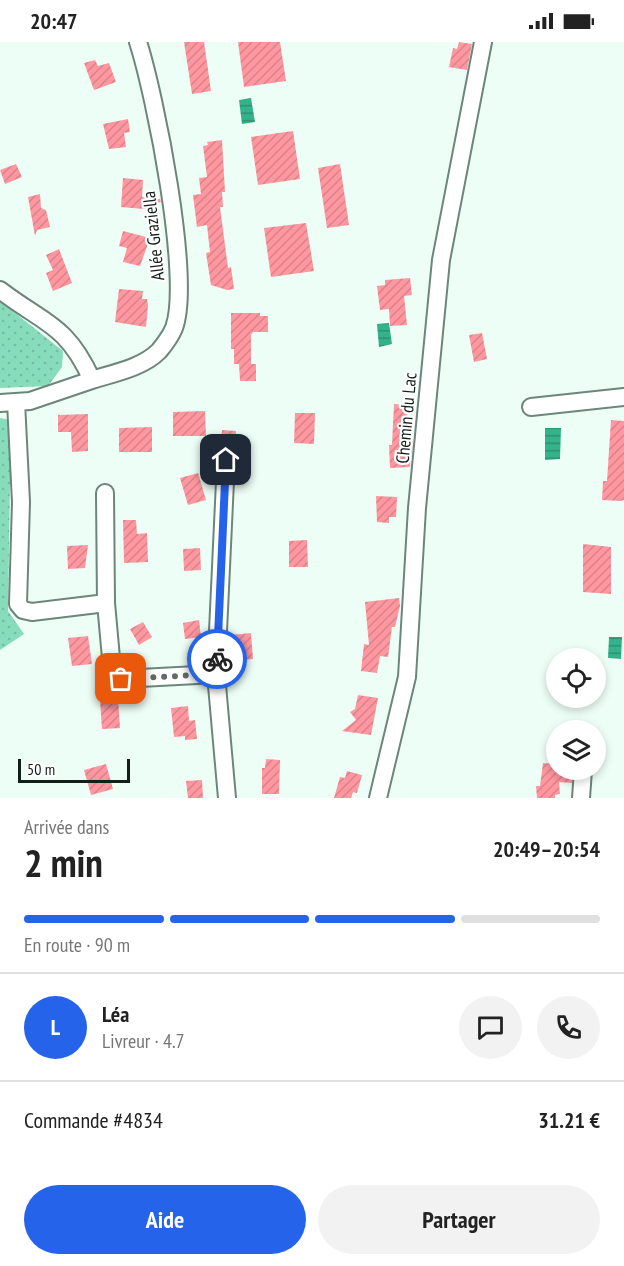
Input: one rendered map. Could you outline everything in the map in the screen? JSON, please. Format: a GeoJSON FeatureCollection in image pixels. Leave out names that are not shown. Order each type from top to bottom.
{"type":"FeatureCollection","features":[{"type":"Feature","properties":{"kind":"street","name":"Allée Graziella"},"geometry":{"type":"LineString","coordinates":[[8,403],[30,401],[126,369],[158,351],[174,327],[177,311],[176,249],[162,145],[138,42]]}},
{"type":"Feature","properties":{"kind":"street","name":"Chemin du Lac"},"geometry":{"type":"LineString","coordinates":[[378,798],[407,677],[417,508],[441,260],[483,42]]}},
{"type":"Feature","properties":{"kind":"street"},"geometry":{"type":"LineString","coordinates":[[0,290],[57,328],[71,342],[92,380]]}},
{"type":"Feature","properties":{"kind":"street"},"geometry":{"type":"LineString","coordinates":[[531,407],[624,397]]}},
{"type":"Feature","properties":{"kind":"street"},"geometry":{"type":"LineString","coordinates":[[8,403],[21,502],[16,594],[18,604],[23,610],[32,612],[106,603]]}},
{"type":"Feature","properties":{"kind":"street"},"geometry":{"type":"LineString","coordinates":[[226,460],[216,674],[227,798]]}},
{"type":"Feature","properties":{"kind":"street"},"geometry":{"type":"LineString","coordinates":[[105,493],[106,603],[110,659],[115,676],[130,680],[216,674]]}},
{"type":"Feature","properties":{"kind":"street"},"geometry":{"type":"LineString","coordinates":[[581,798],[582,780]]}},
{"type":"Feature","properties":{"kind":"shaded area"},"geometry":{"type":"Polygon","coordinates":[[[251,98],[255,122],[242,124],[239,100],[251,98]]]}},
{"type":"Feature","properties":{"kind":"shaded area"},"geometry":{"type":"Polygon","coordinates":[[[0,301],[63,351],[62,367],[48,386],[0,388],[0,301]]]}},
{"type":"Feature","properties":{"kind":"shaded area"},"geometry":{"type":"Polygon","coordinates":[[[389,323],[392,344],[379,347],[377,324],[389,323]]]}},
{"type":"Feature","properties":{"kind":"shaded area"},"geometry":{"type":"Polygon","coordinates":[[[0,418],[11,420],[8,611],[24,634],[0,650],[0,418]]]}},
{"type":"Feature","properties":{"kind":"shaded area"},"geometry":{"type":"Polygon","coordinates":[[[545,428],[561,428],[560,459],[545,460],[545,428]]]}},
{"type":"Feature","properties":{"kind":"shaded area"},"geometry":{"type":"Polygon","coordinates":[[[609,637],[622,637],[621,659],[608,658],[609,637]]]}},
{"type":"Feature","properties":{"kind":"building"},"geometry":{"type":"Polygon","coordinates":[[[184,42],[204,42],[211,91],[192,94],[184,42]]]}},
{"type":"Feature","properties":{"kind":"building"},"geometry":{"type":"Polygon","coordinates":[[[238,42],[280,42],[286,81],[244,87],[238,42]]]}},
{"type":"Feature","properties":{"kind":"building"},"geometry":{"type":"Polygon","coordinates":[[[459,42],[472,44],[467,70],[449,67],[453,48],[457,49],[459,42]]]}},
{"type":"Feature","properties":{"kind":"building"},"geometry":{"type":"Polygon","coordinates":[[[95,60],[98,66],[109,63],[116,82],[94,90],[84,63],[95,60]]]}},
{"type":"Feature","properties":{"kind":"building"},"geometry":{"type":"Polygon","coordinates":[[[128,119],[130,132],[124,133],[126,147],[109,149],[103,124],[128,119]]]}},
{"type":"Feature","properties":{"kind":"building"},"geometry":{"type":"Polygon","coordinates":[[[293,131],[300,179],[258,185],[251,137],[293,131]]]}},
{"type":"Feature","properties":{"kind":"building"},"geometry":{"type":"Polygon","coordinates":[[[222,140],[225,192],[222,192],[223,207],[220,207],[228,268],[231,267],[234,289],[227,290],[211,285],[206,253],[210,252],[207,225],[197,227],[193,195],[201,194],[199,178],[207,177],[203,146],[208,145],[207,142],[222,140]]]}},
{"type":"Feature","properties":{"kind":"building"},"geometry":{"type":"Polygon","coordinates":[[[16,164],[22,177],[5,184],[0,170],[16,164]]]}},
{"type":"Feature","properties":{"kind":"building"},"geometry":{"type":"Polygon","coordinates":[[[340,164],[349,225],[327,228],[318,168],[340,164]]]}},
{"type":"Feature","properties":{"kind":"building"},"geometry":{"type":"Polygon","coordinates":[[[123,178],[143,180],[142,197],[160,199],[161,202],[155,204],[155,210],[121,207],[123,178]]]}},
{"type":"Feature","properties":{"kind":"building"},"geometry":{"type":"Polygon","coordinates":[[[40,194],[41,208],[46,210],[50,227],[37,230],[35,236],[28,197],[40,194]]]}},
{"type":"Feature","properties":{"kind":"building"},"geometry":{"type":"Polygon","coordinates":[[[306,223],[314,271],[271,277],[264,228],[306,223]]]}},
{"type":"Feature","properties":{"kind":"building"},"geometry":{"type":"Polygon","coordinates":[[[123,231],[150,238],[140,266],[123,262],[127,248],[119,246],[123,231]]]}},
{"type":"Feature","properties":{"kind":"building"},"geometry":{"type":"Polygon","coordinates":[[[59,249],[72,283],[53,291],[46,273],[53,270],[46,255],[59,249]]]}},
{"type":"Feature","properties":{"kind":"building"},"geometry":{"type":"Polygon","coordinates":[[[410,278],[412,295],[404,296],[407,325],[390,326],[389,309],[380,310],[377,286],[385,285],[385,280],[410,278]]]}},
{"type":"Feature","properties":{"kind":"building"},"geometry":{"type":"Polygon","coordinates":[[[119,289],[143,291],[142,299],[147,299],[148,305],[146,327],[115,322],[119,289]]]}},
{"type":"Feature","properties":{"kind":"building"},"geometry":{"type":"Polygon","coordinates":[[[231,313],[260,313],[260,316],[268,316],[268,332],[253,332],[251,335],[251,364],[256,364],[256,381],[240,381],[239,364],[234,364],[234,349],[231,349],[231,313]]]}},
{"type":"Feature","properties":{"kind":"building"},"geometry":{"type":"Polygon","coordinates":[[[482,333],[487,359],[474,362],[469,335],[482,333]]]}},
{"type":"Feature","properties":{"kind":"building"},"geometry":{"type":"Polygon","coordinates":[[[394,404],[408,405],[406,441],[413,441],[410,467],[390,468],[389,445],[392,445],[394,404]]]}},
{"type":"Feature","properties":{"kind":"building"},"geometry":{"type":"Polygon","coordinates":[[[205,411],[206,436],[173,436],[173,412],[205,411]]]}},
{"type":"Feature","properties":{"kind":"building"},"geometry":{"type":"Polygon","coordinates":[[[295,413],[315,413],[314,444],[294,443],[295,413]]]}},
{"type":"Feature","properties":{"kind":"building"},"geometry":{"type":"Polygon","coordinates":[[[88,414],[88,451],[72,452],[71,432],[58,432],[58,415],[88,414]]]}},
{"type":"Feature","properties":{"kind":"building"},"geometry":{"type":"Polygon","coordinates":[[[611,420],[624,421],[624,500],[620,501],[602,500],[603,481],[607,481],[611,420]]]}},
{"type":"Feature","properties":{"kind":"building"},"geometry":{"type":"Polygon","coordinates":[[[152,427],[152,452],[119,452],[119,428],[152,427]]]}},
{"type":"Feature","properties":{"kind":"building"},"geometry":{"type":"Polygon","coordinates":[[[222,430],[236,431],[235,444],[221,443],[222,430]]]}},
{"type":"Feature","properties":{"kind":"building"},"geometry":{"type":"Polygon","coordinates":[[[198,473],[206,500],[188,505],[180,478],[198,473]]]}},
{"type":"Feature","properties":{"kind":"building"},"geometry":{"type":"Polygon","coordinates":[[[376,496],[397,497],[396,517],[389,517],[389,523],[377,522],[376,496]]]}},
{"type":"Feature","properties":{"kind":"building"},"geometry":{"type":"Polygon","coordinates":[[[123,520],[136,520],[137,534],[147,533],[148,562],[124,563],[123,520]]]}},
{"type":"Feature","properties":{"kind":"building"},"geometry":{"type":"Polygon","coordinates":[[[307,540],[308,567],[289,567],[289,541],[307,540]]]}},
{"type":"Feature","properties":{"kind":"building"},"geometry":{"type":"Polygon","coordinates":[[[583,544],[611,547],[611,594],[583,592],[583,544]]]}},
{"type":"Feature","properties":{"kind":"building"},"geometry":{"type":"Polygon","coordinates":[[[88,545],[85,568],[68,569],[67,546],[88,545]]]}},
{"type":"Feature","properties":{"kind":"building"},"geometry":{"type":"Polygon","coordinates":[[[200,548],[201,570],[184,571],[183,549],[200,548]]]}},
{"type":"Feature","properties":{"kind":"building"},"geometry":{"type":"Polygon","coordinates":[[[399,598],[400,606],[395,627],[392,627],[388,657],[380,656],[377,673],[361,671],[364,644],[369,645],[365,602],[399,598]]]}},
{"type":"Feature","properties":{"kind":"building"},"geometry":{"type":"Polygon","coordinates":[[[199,620],[201,637],[185,639],[183,623],[199,620]]]}},
{"type":"Feature","properties":{"kind":"building"},"geometry":{"type":"Polygon","coordinates":[[[143,622],[152,637],[139,645],[130,629],[143,622]]]}},
{"type":"Feature","properties":{"kind":"building"},"geometry":{"type":"Polygon","coordinates":[[[251,633],[253,659],[233,661],[231,635],[251,633]]]}},
{"type":"Feature","properties":{"kind":"building"},"geometry":{"type":"Polygon","coordinates":[[[88,636],[92,664],[72,666],[68,638],[88,636]]]}},
{"type":"Feature","properties":{"kind":"building"},"geometry":{"type":"Polygon","coordinates":[[[358,695],[378,698],[371,735],[342,731],[356,720],[350,712],[355,709],[358,695]]]}},
{"type":"Feature","properties":{"kind":"building"},"geometry":{"type":"Polygon","coordinates":[[[118,698],[120,728],[102,729],[100,700],[118,698]]]}},
{"type":"Feature","properties":{"kind":"building"},"geometry":{"type":"Polygon","coordinates":[[[188,706],[189,721],[195,720],[197,739],[185,740],[185,736],[174,737],[171,708],[188,706]]]}},
{"type":"Feature","properties":{"kind":"building"},"geometry":{"type":"Polygon","coordinates":[[[266,759],[280,760],[279,794],[262,794],[262,768],[265,768],[266,759]]]}},
{"type":"Feature","properties":{"kind":"building"},"geometry":{"type":"Polygon","coordinates":[[[543,763],[546,763],[546,780],[572,780],[572,783],[559,782],[560,794],[555,795],[555,798],[537,798],[536,786],[540,786],[543,763]]]}},
{"type":"Feature","properties":{"kind":"building"},"geometry":{"type":"Polygon","coordinates":[[[106,764],[113,789],[91,795],[84,770],[106,764]]]}},
{"type":"Feature","properties":{"kind":"building"},"geometry":{"type":"Polygon","coordinates":[[[347,771],[362,775],[357,793],[353,792],[351,798],[334,798],[340,777],[345,778],[347,771]]]}},
{"type":"Feature","properties":{"kind":"building"},"geometry":{"type":"Polygon","coordinates":[[[202,780],[203,798],[188,798],[186,781],[202,780]]]}},
{"type":"Feature","properties":{"kind":"way so far"},"geometry":{"type":"LineString","coordinates":[[121,679],[216,674],[217,659]]}},
{"type":"Feature","properties":{"kind":"route"},"geometry":{"type":"LineString","coordinates":[[217,659],[226,460]]}}]}
